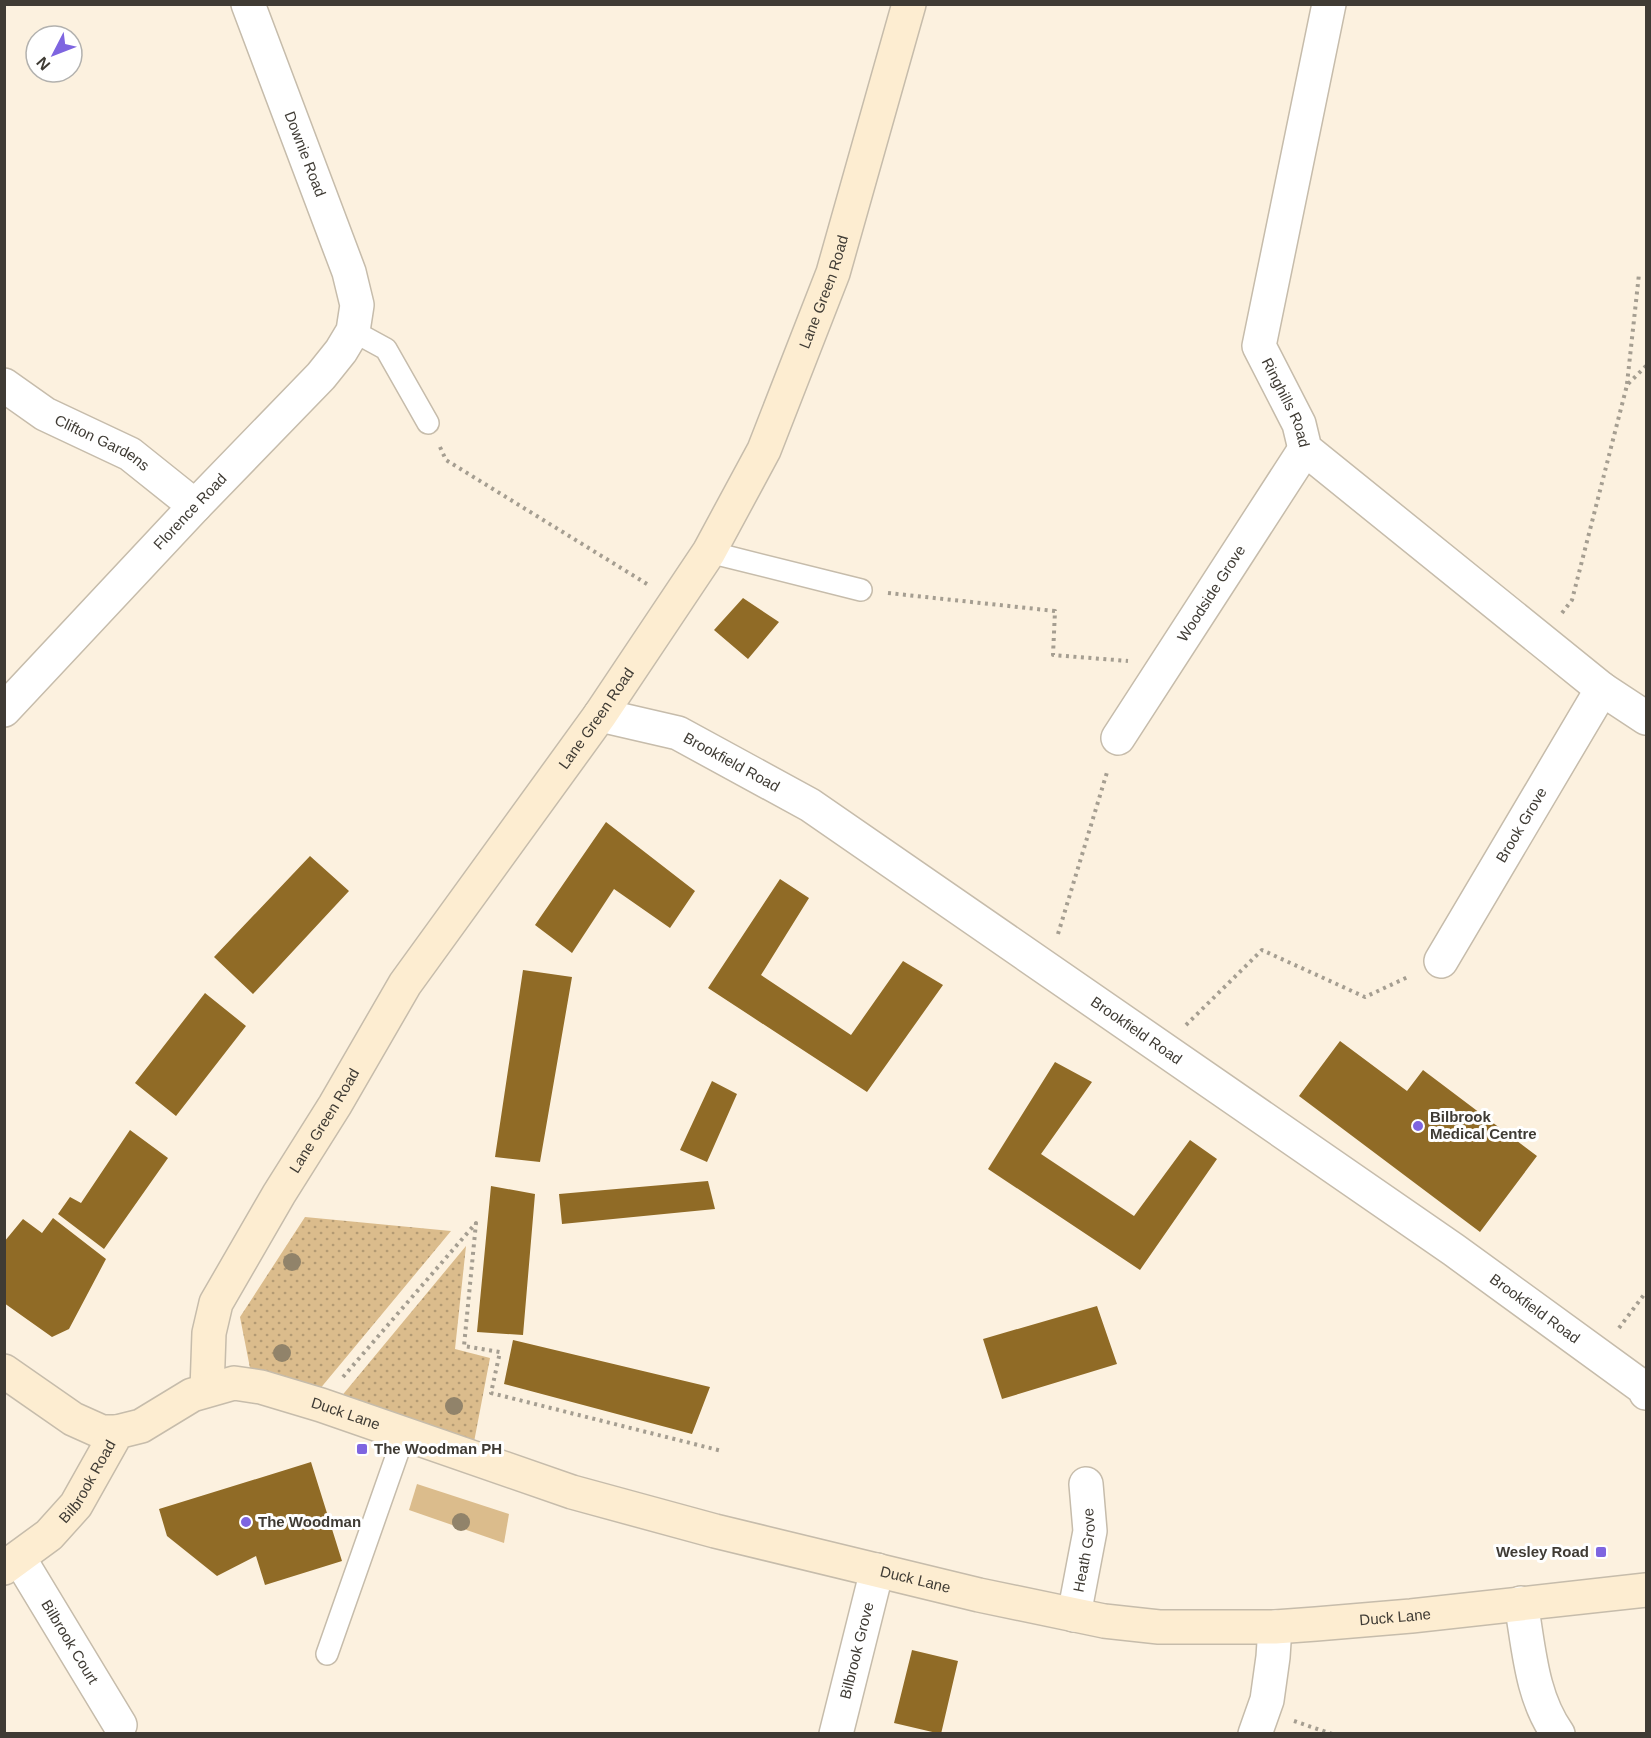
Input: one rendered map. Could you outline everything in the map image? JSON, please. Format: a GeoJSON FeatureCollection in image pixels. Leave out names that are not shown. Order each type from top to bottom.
{"type":"FeatureCollection","features":[{"type":"Feature","properties":{"kind":"street","name":"Downie Road"},"geometry":{"type":"LineString","coordinates":[[248,4],[349,272],[355,318]]}},
{"type":"Feature","properties":{"kind":"street","name":"Lane Green Road"},"geometry":{"type":"LineString","coordinates":[[207,1390],[209,1333],[216,1303],[405,984],[600,715],[709,552],[764,450],[833,273],[909,4]]}},
{"type":"Feature","properties":{"kind":"street","name":"Ringhills Road"},"geometry":{"type":"LineString","coordinates":[[1329,4],[1259,346],[1299,424],[1305,449],[1602,688],[1647,718]]}},
{"type":"Feature","properties":{"kind":"street","name":"Florence Road"},"geometry":{"type":"LineString","coordinates":[[4,710],[195,506],[321,376],[355,318]]}},
{"type":"Feature","properties":{"kind":"street","name":"Clifton Gardens"},"geometry":{"type":"LineString","coordinates":[[4,386],[45,414],[130,453],[195,506]]}},
{"type":"Feature","properties":{"kind":"street","name":"Woodside Grove"},"geometry":{"type":"LineString","coordinates":[[1118,738],[1305,449]]}},
{"type":"Feature","properties":{"kind":"street","name":"Brook Grove"},"geometry":{"type":"LineString","coordinates":[[1440,961],[1602,688]]}},
{"type":"Feature","properties":{"kind":"street","name":"Brookfield Road"},"geometry":{"type":"LineString","coordinates":[[600,715],[678,733],[810,805],[1454,1250],[1645,1389],[1647,1393]]}},
{"type":"Feature","properties":{"kind":"street"},"geometry":{"type":"LineString","coordinates":[[4,1371],[73,1419],[102,1432],[117,1432]]}},
{"type":"Feature","properties":{"kind":"street","name":"Duck Lane"},"geometry":{"type":"LineString","coordinates":[[207,1390],[234,1383],[261,1387],[572,1492],[715,1532],[979,1595],[1074,1615],[1159,1627],[1275,1627],[1411,1616],[1647,1590]]}},
{"type":"Feature","properties":{"kind":"street","name":"Bilbrook Road"},"geometry":{"type":"LineString","coordinates":[[12,1563],[49,1535],[76,1505],[117,1432],[141,1426],[178,1402],[207,1390]]}},
{"type":"Feature","properties":{"kind":"street","name":"Heath Grove"},"geometry":{"type":"LineString","coordinates":[[1074,1615],[1090,1531],[1086,1484]]}},
{"type":"Feature","properties":{"kind":"street","name":"Bilbrook Court"},"geometry":{"type":"LineString","coordinates":[[12,1563],[120,1725]]}},
{"type":"Feature","properties":{"kind":"street","name":"Bilbrook Grove"},"geometry":{"type":"LineString","coordinates":[[836,1734],[877,1570]]}},
{"type":"Feature","properties":{"kind":"street"},"geometry":{"type":"LineString","coordinates":[[1521,1603],[1536,1691],[1548,1719],[1558,1734]]}},
{"type":"Feature","properties":{"kind":"street"},"geometry":{"type":"LineString","coordinates":[[1255,1734],[1267,1700],[1275,1627]]}},
{"type":"Feature","properties":{"kind":"lane"},"geometry":{"type":"LineString","coordinates":[[355,318],[386,349],[428,423]]}},
{"type":"Feature","properties":{"kind":"lane"},"geometry":{"type":"LineString","coordinates":[[709,552],[861,590]]}},
{"type":"Feature","properties":{"kind":"lane"},"geometry":{"type":"LineString","coordinates":[[327,1654],[404,1436]]}},
{"type":"Feature","properties":{"kind":"path"},"geometry":{"type":"LineString","coordinates":[[1542,640],[1572,600],[1627,385],[1639,274]]}},
{"type":"Feature","properties":{"kind":"path"},"geometry":{"type":"LineString","coordinates":[[1627,385],[1647,366]]}},
{"type":"Feature","properties":{"kind":"path"},"geometry":{"type":"LineString","coordinates":[[428,423],[446,460],[675,602]]}},
{"type":"Feature","properties":{"kind":"path"},"geometry":{"type":"LineString","coordinates":[[861,590],[1055,611],[1053,655],[1131,662],[1156,679]]}},
{"type":"Feature","properties":{"kind":"path"},"geometry":{"type":"LineString","coordinates":[[1048,969],[1118,738]]}},
{"type":"Feature","properties":{"kind":"path"},"geometry":{"type":"LineString","coordinates":[[1162,1048],[1262,950],[1365,997],[1440,961]]}},
{"type":"Feature","properties":{"kind":"path"},"geometry":{"type":"LineString","coordinates":[[343,1377],[476,1223],[464,1346],[500,1352],[491,1393],[722,1451]]}},
{"type":"Feature","properties":{"kind":"path"},"geometry":{"type":"LineString","coordinates":[[1599,1355],[1647,1292]]}},
{"type":"Feature","properties":{"kind":"path"},"geometry":{"type":"LineString","coordinates":[[1285,1718],[1332,1734]]}},
{"type":"Feature","properties":{"kind":"shaded area"},"geometry":{"type":"Polygon","coordinates":[[[305,1217],[451,1231],[319,1390],[250,1368],[240,1317],[305,1217]]]}},
{"type":"Feature","properties":{"kind":"shaded area"},"geometry":{"type":"Polygon","coordinates":[[[466,1246],[455,1349],[490,1358],[474,1442],[335,1404],[466,1246]]]}},
{"type":"Feature","properties":{"kind":"shaded area"},"geometry":{"type":"Polygon","coordinates":[[[417,1484],[509,1514],[504,1543],[409,1510],[417,1484]]]}},
{"type":"Feature","properties":{"kind":"building"},"geometry":{"type":"Polygon","coordinates":[[[743,598],[779,622],[748,659],[714,630],[743,598]]]}},
{"type":"Feature","properties":{"kind":"building"},"geometry":{"type":"Polygon","coordinates":[[[606,822],[695,891],[670,928],[614,889],[572,953],[535,925],[606,822]]]}},
{"type":"Feature","properties":{"kind":"building"},"geometry":{"type":"Polygon","coordinates":[[[310,856],[349,891],[253,994],[214,957],[310,856]]]}},
{"type":"Feature","properties":{"kind":"building"},"geometry":{"type":"Polygon","coordinates":[[[780,879],[809,898],[761,975],[851,1035],[903,961],[943,985],[867,1092],[708,988],[780,879]]]}},
{"type":"Feature","properties":{"kind":"building"},"geometry":{"type":"Polygon","coordinates":[[[523,970],[572,977],[540,1162],[495,1157],[523,970]]]}},
{"type":"Feature","properties":{"kind":"building"},"geometry":{"type":"Polygon","coordinates":[[[205,993],[246,1026],[176,1116],[135,1083],[205,993]]]}},
{"type":"Feature","properties":{"kind":"building","name":"Bilbrook Medical Centre"},"geometry":{"type":"Polygon","coordinates":[[[1340,1041],[1407,1091],[1423,1070],[1537,1156],[1480,1232],[1299,1096],[1340,1041]]]}},
{"type":"Feature","properties":{"kind":"building"},"geometry":{"type":"Polygon","coordinates":[[[1055,1062],[1092,1082],[1041,1154],[1134,1216],[1190,1140],[1217,1159],[1140,1270],[988,1169],[1055,1062]]]}},
{"type":"Feature","properties":{"kind":"building"},"geometry":{"type":"Polygon","coordinates":[[[712,1081],[737,1094],[707,1162],[680,1150],[712,1081]]]}},
{"type":"Feature","properties":{"kind":"building"},"geometry":{"type":"Polygon","coordinates":[[[130,1130],[168,1158],[104,1249],[58,1214],[70,1197],[81,1203],[130,1130]]]}},
{"type":"Feature","properties":{"kind":"building"},"geometry":{"type":"Polygon","coordinates":[[[708,1181],[715,1209],[562,1224],[559,1194],[708,1181]]]}},
{"type":"Feature","properties":{"kind":"building"},"geometry":{"type":"Polygon","coordinates":[[[491,1186],[535,1194],[523,1335],[477,1332],[491,1186]]]}},
{"type":"Feature","properties":{"kind":"building"},"geometry":{"type":"Polygon","coordinates":[[[53,1218],[106,1259],[69,1329],[52,1337],[4,1303],[4,1242],[23,1219],[42,1233],[53,1218]]]}},
{"type":"Feature","properties":{"kind":"building"},"geometry":{"type":"Polygon","coordinates":[[[1097,1306],[1117,1364],[1002,1399],[983,1339],[1097,1306]]]}},
{"type":"Feature","properties":{"kind":"building"},"geometry":{"type":"Polygon","coordinates":[[[513,1340],[710,1387],[692,1434],[504,1384],[513,1340]]]}},
{"type":"Feature","properties":{"kind":"building","name":"The Woodman"},"geometry":{"type":"Polygon","coordinates":[[[311,1462],[342,1561],[265,1585],[256,1556],[217,1576],[167,1536],[159,1509],[311,1462]]]}},
{"type":"Feature","properties":{"kind":"building"},"geometry":{"type":"Polygon","coordinates":[[[912,1650],[958,1661],[941,1734],[894,1723],[912,1650]]]}},
{"type":"Feature","properties":{"kind":"place","name":"Bilbrook Medical Centre"},"geometry":{"type":"Point","coordinates":[1418,1126]}},
{"type":"Feature","properties":{"kind":"place","name":"The Woodman PH"},"geometry":{"type":"Point","coordinates":[362,1449]}},
{"type":"Feature","properties":{"kind":"place","name":"The Woodman"},"geometry":{"type":"Point","coordinates":[246,1522]}},
{"type":"Feature","properties":{"kind":"place","name":"Wesley Road"},"geometry":{"type":"Point","coordinates":[1601,1552]}}]}
